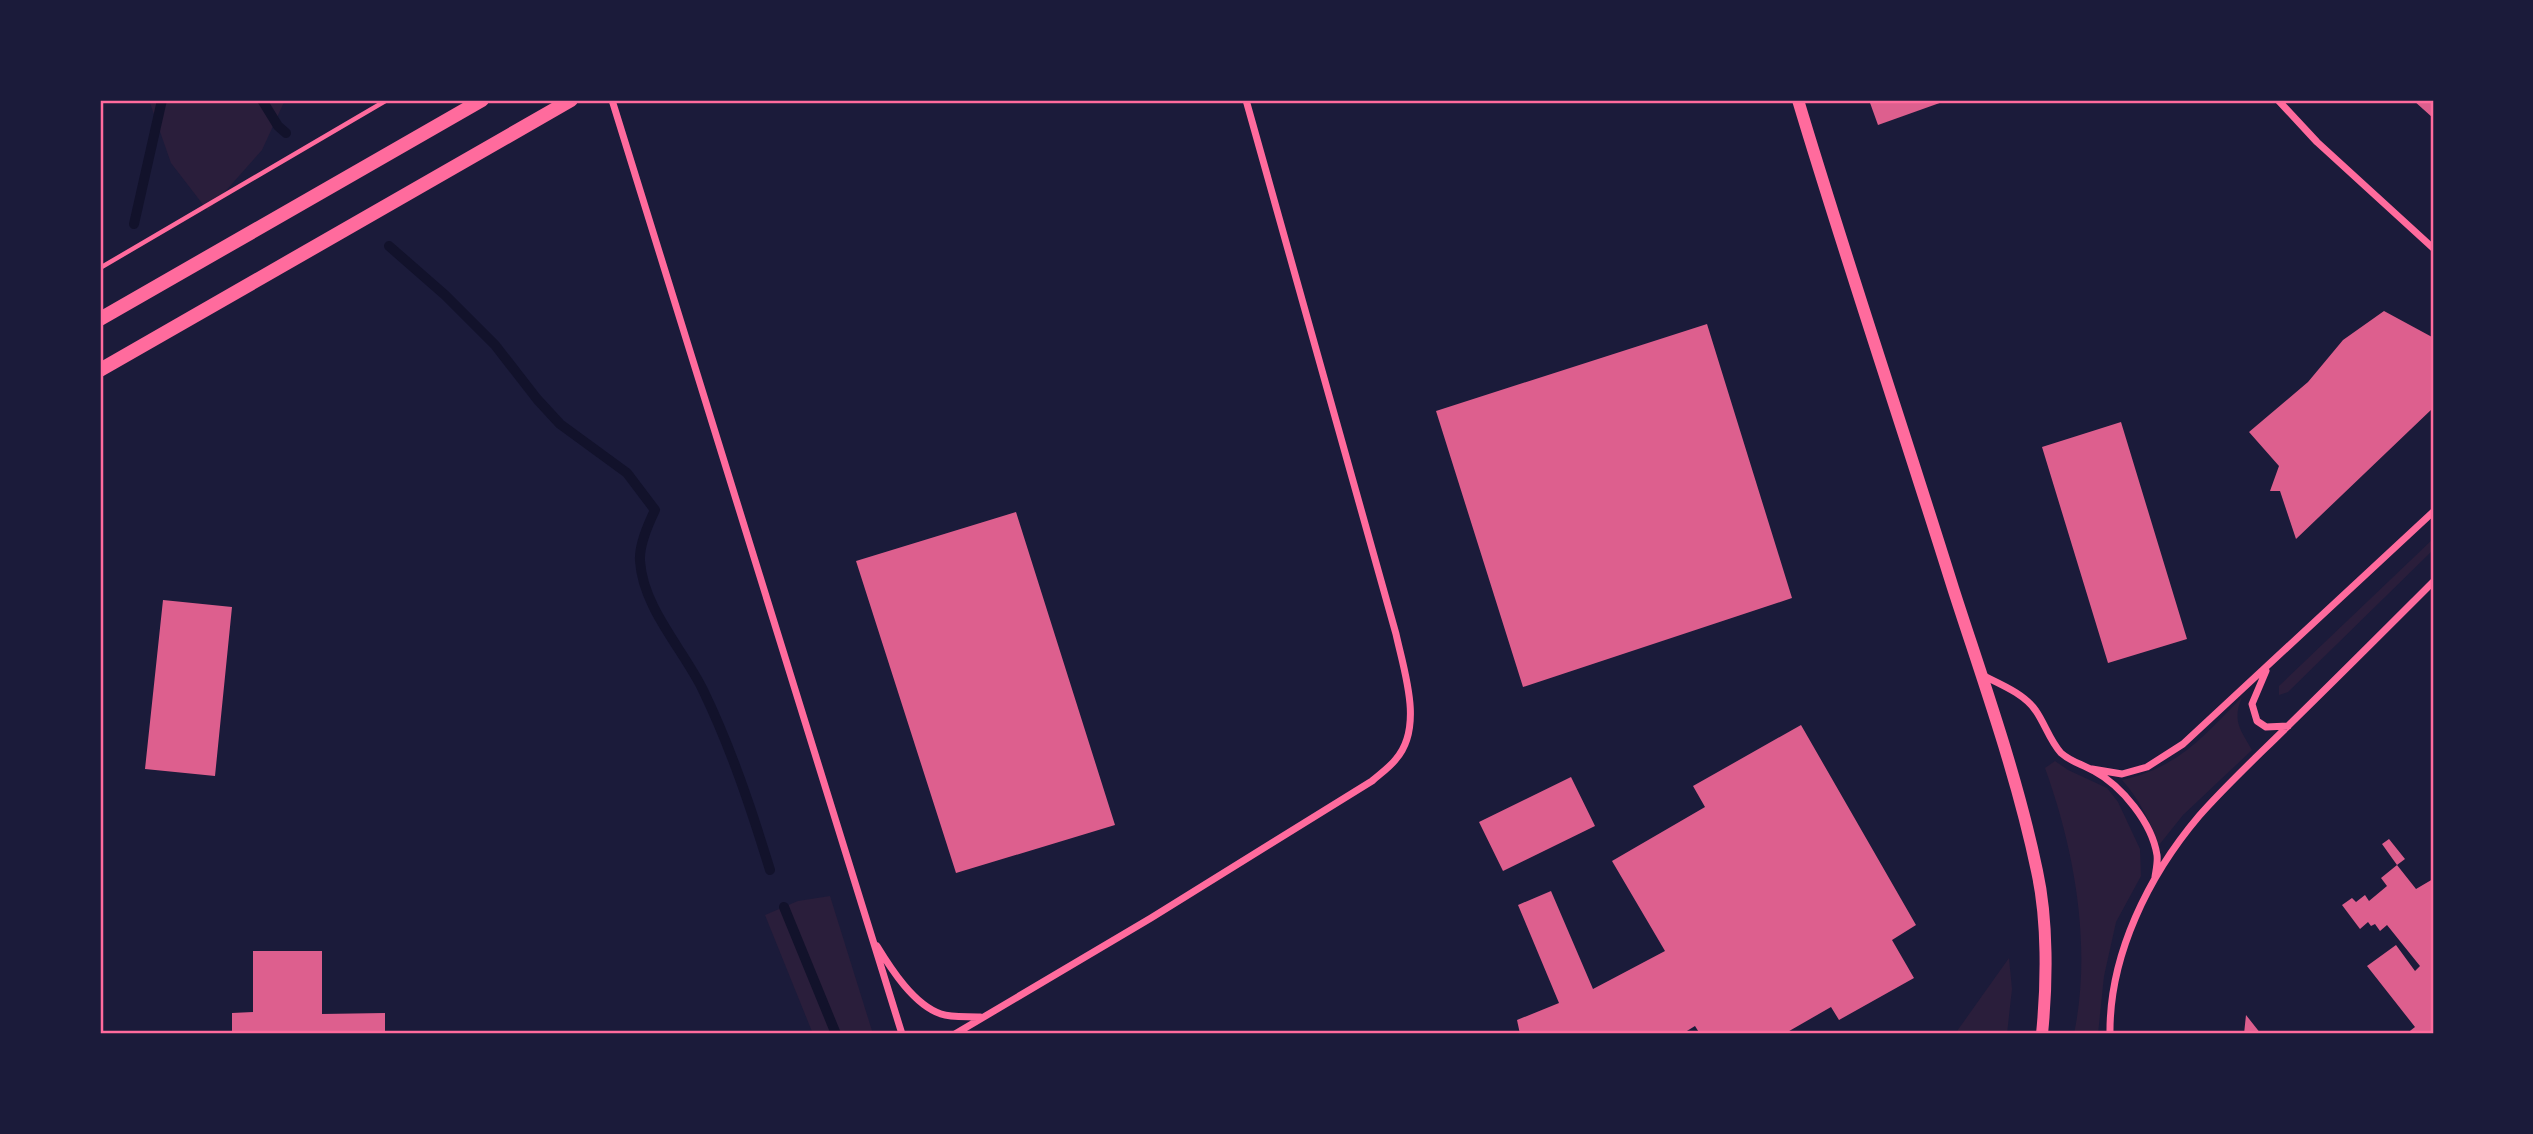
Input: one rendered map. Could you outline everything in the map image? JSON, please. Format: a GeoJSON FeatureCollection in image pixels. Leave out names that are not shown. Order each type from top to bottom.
{"type":"FeatureCollection","features":[{"type":"Feature","properties":{"kind":"main road"},"geometry":{"type":"LineString","coordinates":[[100,319],[482,100]]}},
{"type":"Feature","properties":{"kind":"main road"},"geometry":{"type":"LineString","coordinates":[[100,370],[571,100]]}},
{"type":"Feature","properties":{"kind":"street"},"geometry":{"type":"LineString","coordinates":[[612,100],[902,1034]]}},
{"type":"Feature","properties":{"kind":"street"},"geometry":{"type":"LineString","coordinates":[[955,1034],[1163,911],[1372,781],[1398,758],[1411,726],[1410,699],[1396,634],[1247,100]]}},
{"type":"Feature","properties":{"kind":"street"},"geometry":{"type":"LineString","coordinates":[[1798,100],[1981,675],[2038,873],[2046,952],[2046,998],[2042,1034]]}},
{"type":"Feature","properties":{"kind":"street"},"geometry":{"type":"LineString","coordinates":[[2278,100],[2325,150],[2433,247]]}},
{"type":"Feature","properties":{"kind":"street"},"geometry":{"type":"LineString","coordinates":[[1981,675],[2009,689],[2034,708],[2058,750],[2070,761],[2092,769],[2122,774],[2147,767],[2183,744],[2433,512]]}},
{"type":"Feature","properties":{"kind":"street"},"geometry":{"type":"LineString","coordinates":[[2110,1034],[2117,972],[2130,930],[2155,877],[2199,817],[2433,582]]}},
{"type":"Feature","properties":{"kind":"street"},"geometry":{"type":"LineString","coordinates":[[2269,664],[2252,704],[2257,722],[2266,727],[2288,726]]}},
{"type":"Feature","properties":{"kind":"street"},"geometry":{"type":"LineString","coordinates":[[2092,769],[2115,783],[2150,833],[2157,856],[2155,877]]}},
{"type":"Feature","properties":{"kind":"street"},"geometry":{"type":"LineString","coordinates":[[871,937],[898,981],[922,1002],[941,1014],[981,1017]]}},
{"type":"Feature","properties":{"kind":"path"},"geometry":{"type":"LineString","coordinates":[[100,268],[387,100]]}},
{"type":"Feature","properties":{"kind":"shaded area"},"geometry":{"type":"Polygon","coordinates":[[[149,100],[285,100],[262,150],[208,211],[171,163],[149,100]]]}},
{"type":"Feature","properties":{"kind":"shaded area"},"geometry":{"type":"Polygon","coordinates":[[[2433,539],[2433,550],[2288,692],[2279,695],[2279,686],[2433,539]]]}},
{"type":"Feature","properties":{"kind":"shaded area"},"geometry":{"type":"Polygon","coordinates":[[[2242,697],[2238,719],[2252,750],[2183,815],[2159,845],[2144,811],[2122,780],[2175,759],[2202,737],[2242,697]]]}},
{"type":"Feature","properties":{"kind":"shaded area"},"geometry":{"type":"Polygon","coordinates":[[[2055,761],[2107,788],[2118,802],[2140,849],[2141,876],[2116,922],[2104,976],[2098,1034],[2074,1034],[2079,1001],[2081,933],[2078,900],[2065,832],[2045,768],[2055,761]]]}},
{"type":"Feature","properties":{"kind":"shaded area"},"geometry":{"type":"Polygon","coordinates":[[[830,896],[873,1034],[813,1034],[765,915],[798,901],[830,896]]]}},
{"type":"Feature","properties":{"kind":"shaded area"},"geometry":{"type":"Polygon","coordinates":[[[2009,958],[2012,989],[2007,1034],[1955,1034],[2009,958]]]}},
{"type":"Feature","properties":{"kind":"building"},"geometry":{"type":"Polygon","coordinates":[[[1869,100],[1948,100],[1878,125],[1869,100]]]}},
{"type":"Feature","properties":{"kind":"building"},"geometry":{"type":"Polygon","coordinates":[[[2413,100],[2433,100],[2433,118],[2413,100]]]}},
{"type":"Feature","properties":{"kind":"building"},"geometry":{"type":"Polygon","coordinates":[[[2384,311],[2432,337],[2433,408],[2296,539],[2280,491],[2270,491],[2279,466],[2249,432],[2308,382],[2343,340],[2384,311]]]}},
{"type":"Feature","properties":{"kind":"building"},"geometry":{"type":"Polygon","coordinates":[[[1707,324],[1792,598],[1523,687],[1436,411],[1707,324]]]}},
{"type":"Feature","properties":{"kind":"building"},"geometry":{"type":"Polygon","coordinates":[[[2121,422],[2187,639],[2108,663],[2042,447],[2121,422]]]}},
{"type":"Feature","properties":{"kind":"building"},"geometry":{"type":"Polygon","coordinates":[[[1016,512],[1115,825],[956,873],[856,561],[1016,512]]]}},
{"type":"Feature","properties":{"kind":"building"},"geometry":{"type":"Polygon","coordinates":[[[163,600],[232,607],[215,776],[145,769],[163,600]]]}},
{"type":"Feature","properties":{"kind":"building"},"geometry":{"type":"Polygon","coordinates":[[[1801,725],[1916,925],[1892,940],[1914,978],[1839,1020],[1831,1007],[1784,1034],[1700,1034],[1695,1026],[1682,1034],[1520,1034],[1517,1020],[1559,1003],[1518,905],[1551,891],[1593,989],[1665,951],[1612,861],[1705,807],[1693,786],[1801,725]]]}},
{"type":"Feature","properties":{"kind":"building"},"geometry":{"type":"Polygon","coordinates":[[[1571,777],[1595,826],[1503,871],[1479,822],[1571,777]]]}},
{"type":"Feature","properties":{"kind":"building"},"geometry":{"type":"Polygon","coordinates":[[[2389,839],[2405,859],[2397,865],[2382,844],[2389,839]]]}},
{"type":"Feature","properties":{"kind":"building"},"geometry":{"type":"Polygon","coordinates":[[[2397,865],[2416,889],[2433,879],[2433,1034],[2406,1034],[2415,1027],[2367,966],[2396,945],[2415,971],[2420,966],[2387,925],[2380,931],[2375,924],[2371,926],[2368,922],[2360,929],[2342,905],[2352,898],[2356,902],[2365,895],[2369,901],[2387,886],[2381,878],[2397,865]]]}},
{"type":"Feature","properties":{"kind":"building"},"geometry":{"type":"Polygon","coordinates":[[[253,951],[322,951],[322,1014],[385,1013],[385,1034],[232,1034],[232,1013],[253,1012],[253,951]]]}},
{"type":"Feature","properties":{"kind":"building"},"geometry":{"type":"Polygon","coordinates":[[[2246,1015],[2261,1034],[2244,1034],[2246,1015]]]}},
{"type":"Feature","properties":{"kind":"waterway"},"geometry":{"type":"LineString","coordinates":[[134,224],[162,100]]}},
{"type":"Feature","properties":{"kind":"waterway"},"geometry":{"type":"LineString","coordinates":[[262,100],[278,126],[286,133]]}},
{"type":"Feature","properties":{"kind":"waterway"},"geometry":{"type":"LineString","coordinates":[[389,246],[445,295],[495,345],[560,424],[627,473],[655,510],[641,548],[640,561],[648,595],[695,675],[723,734],[770,870]]}},
{"type":"Feature","properties":{"kind":"waterway"},"geometry":{"type":"LineString","coordinates":[[784,907],[836,1034]]}}]}
